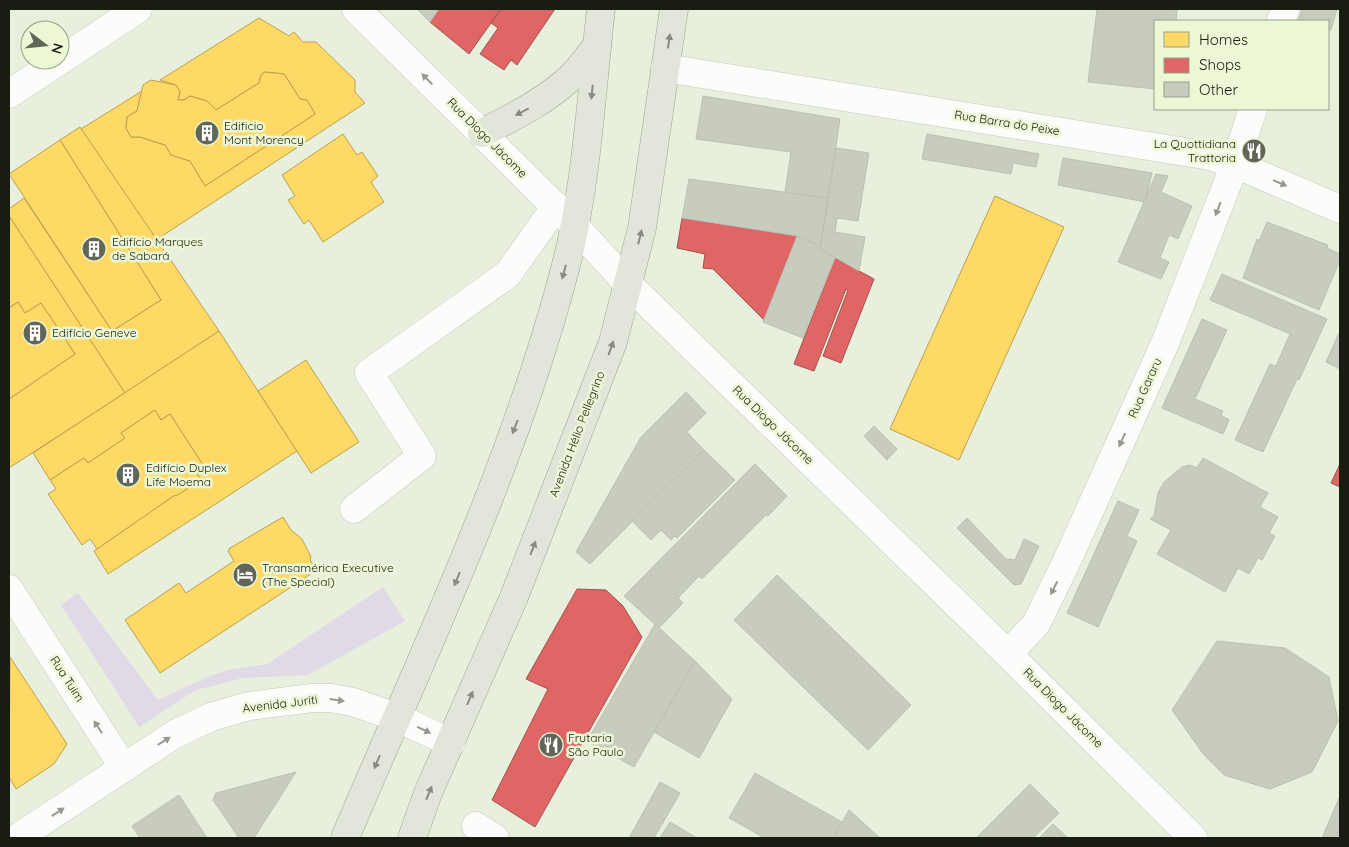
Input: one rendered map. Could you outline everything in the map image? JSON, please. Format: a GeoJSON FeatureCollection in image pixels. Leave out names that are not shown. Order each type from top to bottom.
{"type":"FeatureCollection","features":[{"type":"Feature","properties":{"kind":"main road"},"geometry":{"type":"LineString","coordinates":[[345,838],[456,581],[525,401],[565,268],[565,215],[587,144],[601,9]]}},
{"type":"Feature","properties":{"kind":"main road","name":"Avenida Hélio Pellegrino"},"geometry":{"type":"LineString","coordinates":[[412,838],[428,793],[514,597],[610,351],[642,228],[674,9]]}},
{"type":"Feature","properties":{"kind":"main road"},"geometry":{"type":"LineString","coordinates":[[482,133],[548,96],[570,78],[597,46]]}},
{"type":"Feature","properties":{"kind":"street"},"geometry":{"type":"LineString","coordinates":[[9,94],[138,9]]}},
{"type":"Feature","properties":{"kind":"street","name":"Rua Diogo Jácome"},"geometry":{"type":"LineString","coordinates":[[356,9],[565,215],[628,284],[1008,654],[1193,838]]}},
{"type":"Feature","properties":{"kind":"street","name":"Rua Barra do Peixe"},"geometry":{"type":"LineString","coordinates":[[666,68],[1210,156],[1235,164],[1340,209]]}},
{"type":"Feature","properties":{"kind":"street","name":"Rua Gararu"},"geometry":{"type":"LineString","coordinates":[[1008,654],[1036,624],[1065,565],[1166,341],[1235,164],[1253,110]]}},
{"type":"Feature","properties":{"kind":"street"},"geometry":{"type":"LineString","coordinates":[[354,509],[422,456],[369,373],[508,274],[565,215]]}},
{"type":"Feature","properties":{"kind":"street","name":"Rua Tuim"},"geometry":{"type":"LineString","coordinates":[[9,589],[124,768]]}},
{"type":"Feature","properties":{"kind":"street","name":"Avenida Juriti"},"geometry":{"type":"LineString","coordinates":[[17,838],[175,734],[212,717],[249,706],[331,698],[353,702],[396,717],[451,743]]}},
{"type":"Feature","properties":{"kind":"shaded area"},"geometry":{"type":"Polygon","coordinates":[[[383,587],[405,621],[308,675],[243,678],[196,690],[139,727],[61,605],[78,593],[158,700],[227,670],[267,664],[383,587]]]}},
{"type":"Feature","properties":{"kind":"building: Homes"},"geometry":{"type":"Polygon","coordinates":[[[259,18],[289,36],[294,32],[303,42],[316,42],[355,80],[355,92],[365,103],[156,240],[81,129],[142,91],[137,111],[127,117],[126,128],[131,137],[140,137],[165,145],[171,155],[190,161],[205,186],[315,114],[307,100],[300,99],[284,74],[265,72],[261,75],[259,83],[216,110],[207,101],[190,96],[184,100],[178,100],[180,92],[176,85],[160,80],[259,18]]]}},
{"type":"Feature","properties":{"kind":"building: Homes","name":"Edificio Mont Morency"},"geometry":{"type":"Polygon","coordinates":[[[265,72],[284,74],[300,99],[307,100],[315,114],[205,186],[190,161],[171,155],[165,145],[140,137],[131,137],[126,128],[127,117],[137,111],[143,85],[151,80],[176,85],[180,92],[178,100],[184,100],[190,96],[207,101],[216,110],[259,83],[261,75],[265,72]]]}},
{"type":"Feature","properties":{"kind":"building: Homes"},"geometry":{"type":"Polygon","coordinates":[[[80,127],[219,331],[125,393],[9,216],[9,209],[24,198],[112,331],[161,300],[60,140],[80,127]]]}},
{"type":"Feature","properties":{"kind":"building: Homes"},"geometry":{"type":"Polygon","coordinates":[[[343,134],[357,155],[362,152],[378,176],[371,182],[384,202],[323,242],[309,220],[304,224],[288,200],[295,196],[282,175],[343,134]]]}},
{"type":"Feature","properties":{"kind":"building: Homes","name":"Edifício Marques de Sabará"},"geometry":{"type":"Polygon","coordinates":[[[60,140],[161,300],[112,331],[9,174],[60,140]]]}},
{"type":"Feature","properties":{"kind":"building: Homes"},"geometry":{"type":"Polygon","coordinates":[[[995,196],[1064,227],[959,460],[890,429],[995,196]]]}},
{"type":"Feature","properties":{"kind":"building: Homes"},"geometry":{"type":"Polygon","coordinates":[[[9,216],[125,393],[9,468],[9,399],[75,354],[41,303],[25,313],[18,302],[9,308],[9,216]]]}},
{"type":"Feature","properties":{"kind":"building: Homes","name":"Edifício Geneve"},"geometry":{"type":"Polygon","coordinates":[[[18,302],[25,313],[41,303],[75,354],[9,399],[9,308],[18,302]]]}},
{"type":"Feature","properties":{"kind":"building: Homes"},"geometry":{"type":"Polygon","coordinates":[[[219,331],[297,451],[108,574],[94,551],[175,495],[201,480],[195,470],[203,465],[170,414],[161,420],[155,410],[121,433],[125,438],[88,463],[84,458],[50,480],[33,453],[219,331]]]}},
{"type":"Feature","properties":{"kind":"building: Homes"},"geometry":{"type":"Polygon","coordinates":[[[306,360],[359,442],[311,473],[258,391],[306,360]]]}},
{"type":"Feature","properties":{"kind":"building: Homes","name":"Edifício Duplex Life Moema"},"geometry":{"type":"Polygon","coordinates":[[[155,410],[161,420],[170,414],[203,465],[195,470],[201,480],[175,495],[97,549],[90,539],[82,545],[48,494],[56,489],[50,480],[84,458],[88,463],[125,438],[121,433],[155,410]]]}},
{"type":"Feature","properties":{"kind":"building: Homes"},"geometry":{"type":"Polygon","coordinates":[[[283,517],[291,530],[302,539],[311,557],[310,560],[317,570],[160,673],[125,620],[179,583],[186,593],[234,561],[228,551],[230,548],[283,517]]]}},
{"type":"Feature","properties":{"kind":"building: Homes"},"geometry":{"type":"Polygon","coordinates":[[[10,657],[67,744],[54,764],[16,789],[9,777],[10,657]]]}},
{"type":"Feature","properties":{"kind":"building: Shops"},"geometry":{"type":"Polygon","coordinates":[[[439,9],[501,9],[469,54],[430,22],[439,9]]]}},
{"type":"Feature","properties":{"kind":"building: Shops"},"geometry":{"type":"Polygon","coordinates":[[[501,9],[555,9],[517,65],[511,60],[504,70],[480,54],[498,28],[491,23],[501,9]]]}},
{"type":"Feature","properties":{"kind":"building: Shops"},"geometry":{"type":"Polygon","coordinates":[[[682,218],[797,236],[764,320],[713,269],[703,268],[705,254],[677,248],[682,218]]]}},
{"type":"Feature","properties":{"kind":"building: Shops"},"geometry":{"type":"Polygon","coordinates":[[[835,258],[874,279],[841,363],[823,356],[848,290],[846,289],[814,371],[794,364],[835,258]]]}},
{"type":"Feature","properties":{"kind":"building: Shops"},"geometry":{"type":"Polygon","coordinates":[[[1340,464],[1340,487],[1331,483],[1340,464]]]}},
{"type":"Feature","properties":{"kind":"building: Shops","name":"Frutaria São Paulo"},"geometry":{"type":"Polygon","coordinates":[[[577,589],[606,590],[623,606],[642,637],[535,827],[492,800],[548,689],[526,679],[577,589]]]}},
{"type":"Feature","properties":{"kind":"building: Other"},"geometry":{"type":"Polygon","coordinates":[[[417,9],[439,9],[430,22],[417,9]]]}},
{"type":"Feature","properties":{"kind":"building: Other"},"geometry":{"type":"Polygon","coordinates":[[[1097,9],[1177,9],[1176,20],[1154,20],[1154,89],[1088,82],[1097,9]]]}},
{"type":"Feature","properties":{"kind":"building: Other"},"geometry":{"type":"Polygon","coordinates":[[[1302,9],[1337,9],[1331,30],[1329,29],[1329,20],[1298,20],[1302,9]]]}},
{"type":"Feature","properties":{"kind":"building: Other"},"geometry":{"type":"Polygon","coordinates":[[[703,96],[840,119],[828,198],[785,192],[791,152],[696,139],[703,96]]]}},
{"type":"Feature","properties":{"kind":"building: Other"},"geometry":{"type":"Polygon","coordinates":[[[927,134],[1039,154],[1036,167],[1013,163],[1011,174],[922,159],[927,134]]]}},
{"type":"Feature","properties":{"kind":"building: Other"},"geometry":{"type":"Polygon","coordinates":[[[836,148],[869,153],[858,221],[837,218],[835,232],[865,237],[859,271],[820,249],[836,148]]]}},
{"type":"Feature","properties":{"kind":"building: Other"},"geometry":{"type":"Polygon","coordinates":[[[1063,158],[1152,173],[1145,202],[1058,185],[1063,158]]]}},
{"type":"Feature","properties":{"kind":"building: Other"},"geometry":{"type":"Polygon","coordinates":[[[1156,174],[1168,176],[1161,192],[1192,206],[1178,239],[1169,235],[1160,258],[1169,262],[1161,279],[1118,262],[1156,174]]]}},
{"type":"Feature","properties":{"kind":"building: Other"},"geometry":{"type":"Polygon","coordinates":[[[689,179],[828,198],[820,246],[797,236],[682,218],[689,179]]]}},
{"type":"Feature","properties":{"kind":"building: Other"},"geometry":{"type":"Polygon","coordinates":[[[1267,222],[1328,245],[1327,248],[1340,254],[1340,260],[1319,310],[1243,278],[1257,239],[1259,241],[1267,222]]]}},
{"type":"Feature","properties":{"kind":"building: Other"},"geometry":{"type":"Polygon","coordinates":[[[797,236],[820,246],[820,249],[835,258],[803,338],[763,322],[797,236]]]}},
{"type":"Feature","properties":{"kind":"building: Other"},"geometry":{"type":"Polygon","coordinates":[[[1222,274],[1327,319],[1263,452],[1235,440],[1270,364],[1276,366],[1290,334],[1210,300],[1222,274]]]}},
{"type":"Feature","properties":{"kind":"building: Other"},"geometry":{"type":"Polygon","coordinates":[[[1202,319],[1227,330],[1195,399],[1223,411],[1221,415],[1229,420],[1223,434],[1162,408],[1202,319]]]}},
{"type":"Feature","properties":{"kind":"building: Other"},"geometry":{"type":"Polygon","coordinates":[[[1340,331],[1340,369],[1326,362],[1340,331]]]}},
{"type":"Feature","properties":{"kind":"building: Other"},"geometry":{"type":"Polygon","coordinates":[[[686,392],[706,413],[687,432],[704,450],[590,564],[576,552],[641,437],[686,392]]]}},
{"type":"Feature","properties":{"kind":"building: Other"},"geometry":{"type":"Polygon","coordinates":[[[874,426],[897,449],[887,460],[864,436],[874,426]]]}},
{"type":"Feature","properties":{"kind":"building: Other"},"geometry":{"type":"Polygon","coordinates":[[[704,450],[735,480],[677,538],[675,536],[671,540],[661,530],[651,540],[632,521],[704,450]]]}},
{"type":"Feature","properties":{"kind":"building: Other"},"geometry":{"type":"Polygon","coordinates":[[[1203,458],[1268,493],[1260,507],[1278,517],[1269,533],[1275,536],[1262,560],[1258,558],[1249,574],[1238,568],[1225,592],[1157,554],[1171,530],[1150,519],[1154,516],[1158,493],[1164,482],[1182,467],[1190,465],[1197,468],[1203,458]]]}},
{"type":"Feature","properties":{"kind":"building: Other"},"geometry":{"type":"Polygon","coordinates":[[[755,464],[787,496],[702,579],[699,576],[678,598],[683,603],[659,628],[624,596],[755,464]]]}},
{"type":"Feature","properties":{"kind":"building: Other"},"geometry":{"type":"Polygon","coordinates":[[[1118,501],[1139,510],[1127,536],[1137,541],[1098,627],[1067,613],[1118,501]]]}},
{"type":"Feature","properties":{"kind":"building: Other"},"geometry":{"type":"Polygon","coordinates":[[[967,518],[1006,559],[1015,560],[1024,539],[1039,546],[1021,584],[1014,585],[957,528],[967,518]]]}},
{"type":"Feature","properties":{"kind":"building: Other"},"geometry":{"type":"Polygon","coordinates":[[[777,575],[911,705],[868,750],[734,620],[777,575]]]}},
{"type":"Feature","properties":{"kind":"building: Other"},"geometry":{"type":"Polygon","coordinates":[[[655,624],[695,661],[634,767],[587,741],[655,624]]]}},
{"type":"Feature","properties":{"kind":"building: Other"},"geometry":{"type":"Polygon","coordinates":[[[1217,641],[1285,648],[1329,677],[1338,721],[1312,772],[1270,789],[1224,775],[1204,755],[1172,710],[1217,641]]]}},
{"type":"Feature","properties":{"kind":"building: Other"},"geometry":{"type":"Polygon","coordinates":[[[695,661],[732,699],[699,758],[654,732],[695,661]]]}},
{"type":"Feature","properties":{"kind":"building: Other"},"geometry":{"type":"Polygon","coordinates":[[[296,772],[254,838],[239,838],[213,800],[216,793],[296,772]]]}},
{"type":"Feature","properties":{"kind":"building: Other"},"geometry":{"type":"Polygon","coordinates":[[[755,773],[842,822],[833,838],[759,838],[761,836],[729,818],[755,773]]]}},
{"type":"Feature","properties":{"kind":"building: Other"},"geometry":{"type":"Polygon","coordinates":[[[660,782],[680,793],[654,838],[629,838],[660,782]]]}},
{"type":"Feature","properties":{"kind":"building: Other"},"geometry":{"type":"Polygon","coordinates":[[[1030,784],[1059,813],[1033,838],[976,838],[1030,784]]]}},
{"type":"Feature","properties":{"kind":"building: Other"},"geometry":{"type":"Polygon","coordinates":[[[179,795],[207,838],[140,838],[132,826],[179,795]]]}},
{"type":"Feature","properties":{"kind":"building: Other"},"geometry":{"type":"Polygon","coordinates":[[[1340,796],[1340,838],[1322,838],[1340,796]]]}},
{"type":"Feature","properties":{"kind":"building: Other"},"geometry":{"type":"Polygon","coordinates":[[[849,810],[859,819],[880,838],[833,838],[849,810]]]}},
{"type":"Feature","properties":{"kind":"building: Other"},"geometry":{"type":"Polygon","coordinates":[[[670,822],[697,838],[660,838],[670,822]]]}},
{"type":"Feature","properties":{"kind":"building: Other"},"geometry":{"type":"Polygon","coordinates":[[[1053,824],[1068,838],[1039,838],[1053,824]]]}},
{"type":"Feature","properties":{"kind":"place","name":"Edificio Mont Morency"},"geometry":{"type":"Point","coordinates":[207,133]}},
{"type":"Feature","properties":{"kind":"place","name":"La Quottidiana Trattoria"},"geometry":{"type":"Point","coordinates":[1254,151]}},
{"type":"Feature","properties":{"kind":"place","name":"Edifício Marques de Sabará"},"geometry":{"type":"Point","coordinates":[94,249]}},
{"type":"Feature","properties":{"kind":"place","name":"Edifício Geneve"},"geometry":{"type":"Point","coordinates":[35,333]}},
{"type":"Feature","properties":{"kind":"place","name":"Edifício Duplex Life Moema"},"geometry":{"type":"Point","coordinates":[128,475]}},
{"type":"Feature","properties":{"kind":"place","name":"Transamérica Executive (The Special)"},"geometry":{"type":"Point","coordinates":[245,575]}},
{"type":"Feature","properties":{"kind":"place","name":"Frutaria São Paulo"},"geometry":{"type":"Point","coordinates":[551,745]}}]}
